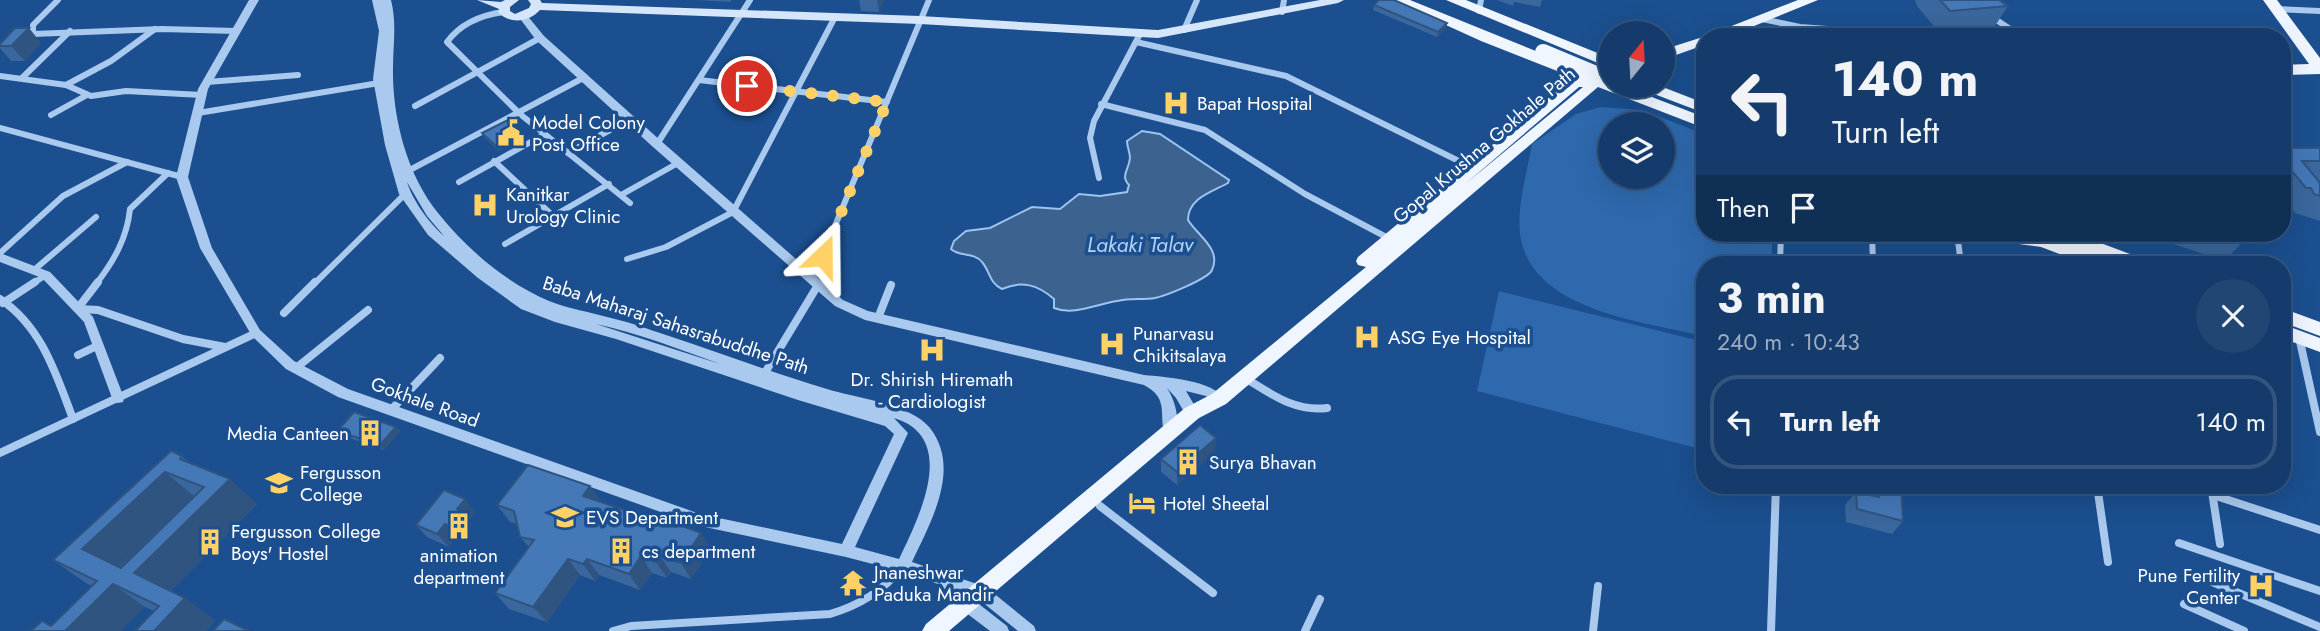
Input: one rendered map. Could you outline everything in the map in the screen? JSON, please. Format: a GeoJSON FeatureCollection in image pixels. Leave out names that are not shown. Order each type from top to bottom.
{"type":"FeatureCollection","features":[{"type":"Feature","properties":{"kind":"main road"},"geometry":{"type":"LineString","coordinates":[[483,0],[509,4],[510,16],[523,16],[535,3],[920,20],[1138,38],[1184,30],[1283,6],[1338,0]]}},
{"type":"Feature","properties":{"kind":"main road"},"geometry":{"type":"LineString","coordinates":[[1398,0],[1547,50],[1598,61]]}},
{"type":"Feature","properties":{"kind":"main road"},"geometry":{"type":"LineString","coordinates":[[1418,0],[1598,71]]}},
{"type":"Feature","properties":{"kind":"main road"},"geometry":{"type":"LineString","coordinates":[[1438,0],[1547,50]]}},
{"type":"Feature","properties":{"kind":"main road"},"geometry":{"type":"LineString","coordinates":[[1453,0],[1480,5],[1594,82],[1696,120]]}},
{"type":"Feature","properties":{"kind":"main road"},"geometry":{"type":"LineString","coordinates":[[1737,28],[1811,0]]}},
{"type":"Feature","properties":{"kind":"main road"},"geometry":{"type":"LineString","coordinates":[[2273,4],[2290,28]]}},
{"type":"Feature","properties":{"kind":"main road"},"geometry":{"type":"LineString","coordinates":[[2291,29],[2320,69]]}},
{"type":"Feature","properties":{"kind":"main road"},"geometry":{"type":"LineString","coordinates":[[1675,50],[1696,43]]}},
{"type":"Feature","properties":{"kind":"main road"},"geometry":{"type":"LineString","coordinates":[[2291,70],[2320,69]]}},
{"type":"Feature","properties":{"kind":"main road"},"geometry":{"type":"LineString","coordinates":[[1594,82],[1598,80]]}},
{"type":"Feature","properties":{"kind":"main road","name":"Gopal Krushna Gokhale Path"},"geometry":{"type":"LineString","coordinates":[[1214,395],[1390,239],[1575,83],[1594,82]]}},
{"type":"Feature","properties":{"kind":"main road","name":"Gopal Krushna Gokhale Path"},"geometry":{"type":"LineString","coordinates":[[933,631],[1192,413],[1200,400],[1214,395],[1243,377],[1590,89],[1594,82]]}},
{"type":"Feature","properties":{"kind":"main road"},"geometry":{"type":"LineString","coordinates":[[1675,88],[1696,96]]}},
{"type":"Feature","properties":{"kind":"main road"},"geometry":{"type":"LineString","coordinates":[[1675,97],[1696,105]]}},
{"type":"Feature","properties":{"kind":"main road"},"geometry":{"type":"LineString","coordinates":[[1656,98],[1696,113]]}},
{"type":"Feature","properties":{"kind":"main road"},"geometry":{"type":"LineString","coordinates":[[2069,244],[2089,256]]}},
{"type":"Feature","properties":{"kind":"main road"},"geometry":{"type":"LineString","coordinates":[[2069,244],[2112,256]]}},
{"type":"Feature","properties":{"kind":"main road"},"geometry":{"type":"LineString","coordinates":[[2291,318],[2320,329]]}},
{"type":"Feature","properties":{"kind":"main road"},"geometry":{"type":"LineString","coordinates":[[2291,334],[2320,345]]}},
{"type":"Feature","properties":{"kind":"main road","name":"Gopal Krushna Gokhale Path"},"geometry":{"type":"LineString","coordinates":[[974,598],[994,595],[1100,506],[1195,422],[1192,413]]}},
{"type":"Feature","properties":{"kind":"street"},"geometry":{"type":"LineString","coordinates":[[58,0],[33,25],[32,31],[35,34],[155,29],[236,31]]}},
{"type":"Feature","properties":{"kind":"street"},"geometry":{"type":"LineString","coordinates":[[0,128],[182,177],[204,89],[254,0]]}},
{"type":"Feature","properties":{"kind":"street","name":"Baba Maharaj Sahasrabuddhe Path"},"geometry":{"type":"LineString","coordinates":[[377,0],[384,30],[379,83],[403,173],[441,227],[467,255]]}},
{"type":"Feature","properties":{"kind":"street","name":"Baba Maharaj Sahasrabuddhe Path"},"geometry":{"type":"LineString","coordinates":[[386,0],[393,29],[388,77],[405,194],[432,232],[544,303],[565,312],[623,326],[889,422],[901,433],[846,551]]}},
{"type":"Feature","properties":{"kind":"street"},"geometry":{"type":"LineString","coordinates":[[657,144],[750,0]]}},
{"type":"Feature","properties":{"kind":"street"},"geometry":{"type":"LineString","coordinates":[[761,378],[815,283],[929,0]]}},
{"type":"Feature","properties":{"kind":"street"},"geometry":{"type":"LineString","coordinates":[[1184,30],[1197,0]]}},
{"type":"Feature","properties":{"kind":"street"},"geometry":{"type":"LineString","coordinates":[[509,4],[461,27],[452,33],[447,42],[520,114],[630,203]]}},
{"type":"Feature","properties":{"kind":"street"},"geometry":{"type":"LineString","coordinates":[[2273,4],[2320,11]]}},
{"type":"Feature","properties":{"kind":"street"},"geometry":{"type":"LineString","coordinates":[[1983,11],[2008,28]]}},
{"type":"Feature","properties":{"kind":"street"},"geometry":{"type":"LineString","coordinates":[[523,16],[540,38],[733,212],[839,303],[878,318],[1156,384],[1167,396],[1170,432]]}},
{"type":"Feature","properties":{"kind":"street"},"geometry":{"type":"LineString","coordinates":[[627,259],[666,247],[733,212],[835,18]]}},
{"type":"Feature","properties":{"kind":"street"},"geometry":{"type":"LineString","coordinates":[[1761,19],[1814,28]]}},
{"type":"Feature","properties":{"kind":"street"},"geometry":{"type":"LineString","coordinates":[[66,85],[111,61],[155,29]]}},
{"type":"Feature","properties":{"kind":"street"},"geometry":{"type":"LineString","coordinates":[[22,78],[70,31]]}},
{"type":"Feature","properties":{"kind":"street"},"geometry":{"type":"LineString","coordinates":[[415,106],[540,38]]}},
{"type":"Feature","properties":{"kind":"street"},"geometry":{"type":"LineString","coordinates":[[1099,178],[1090,138],[1101,104],[1138,38],[1286,76],[1473,168]]}},
{"type":"Feature","properties":{"kind":"street"},"geometry":{"type":"LineString","coordinates":[[51,115],[87,95],[204,89],[298,75]]}},
{"type":"Feature","properties":{"kind":"street"},"geometry":{"type":"LineString","coordinates":[[0,76],[66,85],[87,95]]}},
{"type":"Feature","properties":{"kind":"street"},"geometry":{"type":"LineString","coordinates":[[403,173],[520,114],[585,77]]}},
{"type":"Feature","properties":{"kind":"street"},"geometry":{"type":"LineString","coordinates":[[699,80],[887,102]]}},
{"type":"Feature","properties":{"kind":"street"},"geometry":{"type":"LineString","coordinates":[[198,113],[379,83]]}},
{"type":"Feature","properties":{"kind":"street"},"geometry":{"type":"LineString","coordinates":[[1101,104],[1205,130],[1305,194],[1390,239]]}},
{"type":"Feature","properties":{"kind":"street"},"geometry":{"type":"LineString","coordinates":[[568,153],[630,119]]}},
{"type":"Feature","properties":{"kind":"street"},"geometry":{"type":"LineString","coordinates":[[459,182],[545,134]]}},
{"type":"Feature","properties":{"kind":"street"},"geometry":{"type":"LineString","coordinates":[[494,161],[552,215]]}},
{"type":"Feature","properties":{"kind":"street"},"geometry":{"type":"LineString","coordinates":[[118,398],[89,320],[40,273],[0,255],[63,196],[127,162]]}},
{"type":"Feature","properties":{"kind":"street"},"geometry":{"type":"LineString","coordinates":[[621,195],[678,163]]}},
{"type":"Feature","properties":{"kind":"street"},"geometry":{"type":"LineString","coordinates":[[78,309],[109,266],[130,223],[130,209],[168,173]]}},
{"type":"Feature","properties":{"kind":"street","name":"Gokhale Road"},"geometry":{"type":"LineString","coordinates":[[182,177],[206,248],[256,333],[296,368],[343,393],[701,520],[903,566],[947,583],[974,598]]}},
{"type":"Feature","properties":{"kind":"street"},"geometry":{"type":"LineString","coordinates":[[505,244],[609,184]]}},
{"type":"Feature","properties":{"kind":"street"},"geometry":{"type":"LineString","coordinates":[[284,313],[405,194]]}},
{"type":"Feature","properties":{"kind":"street"},"geometry":{"type":"LineString","coordinates":[[73,419],[51,358],[30,326],[2,302],[40,273],[96,217]]}},
{"type":"Feature","properties":{"kind":"street"},"geometry":{"type":"LineString","coordinates":[[878,318],[891,285]]}},
{"type":"Feature","properties":{"kind":"street"},"geometry":{"type":"LineString","coordinates":[[78,309],[99,310],[183,339],[225,347]]}},
{"type":"Feature","properties":{"kind":"street"},"geometry":{"type":"LineString","coordinates":[[296,368],[368,310]]}},
{"type":"Feature","properties":{"kind":"street"},"geometry":{"type":"LineString","coordinates":[[0,453],[256,333]]}},
{"type":"Feature","properties":{"kind":"street"},"geometry":{"type":"LineString","coordinates":[[2291,337],[2320,432]]}},
{"type":"Feature","properties":{"kind":"street"},"geometry":{"type":"LineString","coordinates":[[78,355],[99,345]]}},
{"type":"Feature","properties":{"kind":"street"},"geometry":{"type":"LineString","coordinates":[[391,410],[440,358]]}},
{"type":"Feature","properties":{"kind":"street"},"geometry":{"type":"LineString","coordinates":[[1243,377],[1292,406],[1313,411],[1326,408]]}},
{"type":"Feature","properties":{"kind":"street","name":"Baba Maharaj Sahasrabuddhe Path"},"geometry":{"type":"LineString","coordinates":[[761,378],[907,417],[920,424],[932,439],[936,460],[936,490],[903,566]]}},
{"type":"Feature","properties":{"kind":"street"},"geometry":{"type":"LineString","coordinates":[[1144,380],[1169,382],[1214,395]]}},
{"type":"Feature","properties":{"kind":"street"},"geometry":{"type":"LineString","coordinates":[[1169,382],[1181,394],[1192,413]]}},
{"type":"Feature","properties":{"kind":"street"},"geometry":{"type":"LineString","coordinates":[[1772,631],[1776,494]]}},
{"type":"Feature","properties":{"kind":"street"},"geometry":{"type":"LineString","coordinates":[[2098,494],[2108,562]]}},
{"type":"Feature","properties":{"kind":"street"},"geometry":{"type":"LineString","coordinates":[[2220,544],[2213,495],[2320,530]]}},
{"type":"Feature","properties":{"kind":"street"},"geometry":{"type":"LineString","coordinates":[[1100,506],[1213,593]]}},
{"type":"Feature","properties":{"kind":"street"},"geometry":{"type":"LineString","coordinates":[[2179,542],[2320,591]]}},
{"type":"Feature","properties":{"kind":"street"},"geometry":{"type":"LineString","coordinates":[[613,631],[631,626],[817,617],[839,613],[869,599],[890,583],[903,566]]}},
{"type":"Feature","properties":{"kind":"street"},"geometry":{"type":"LineString","coordinates":[[2193,574],[2320,627]]}},
{"type":"Feature","properties":{"kind":"street"},"geometry":{"type":"LineString","coordinates":[[1593,631],[1598,586]]}},
{"type":"Feature","properties":{"kind":"street"},"geometry":{"type":"LineString","coordinates":[[974,598],[1002,631]]}},
{"type":"Feature","properties":{"kind":"street"},"geometry":{"type":"LineString","coordinates":[[974,598],[1029,631]]}},
{"type":"Feature","properties":{"kind":"street"},"geometry":{"type":"LineString","coordinates":[[1305,631],[1320,599]]}},
{"type":"Feature","properties":{"kind":"street"},"geometry":{"type":"LineString","coordinates":[[2184,604],[2244,631]]}},
{"type":"Feature","properties":{"kind":"shaded area"},"geometry":{"type":"Polygon","coordinates":[[[1601,107],[1642,110],[1647,112],[1598,112],[1598,189],[1675,189],[1675,123],[1696,131],[1696,242],[1772,242],[1772,256],[1696,256],[1696,334],[1652,325],[1594,309],[1567,296],[1545,280],[1528,260],[1520,234],[1521,200],[1532,144],[1576,114],[1601,107]]]}},
{"type":"Feature","properties":{"kind":"shaded area"},"geometry":{"type":"Polygon","coordinates":[[[1499,291],[1696,340],[1696,448],[1477,391],[1499,291]]]}},
{"type":"Feature","properties":{"kind":"water","name":"Lakaki Talav"},"geometry":{"type":"Polygon","coordinates":[[[1142,131],[1160,134],[1229,180],[1196,201],[1189,212],[1188,220],[1214,255],[1212,270],[1203,278],[1155,298],[1122,300],[1069,311],[1054,308],[1054,299],[1030,285],[1002,289],[995,284],[979,259],[951,249],[954,241],[966,231],[990,228],[1032,207],[1060,209],[1079,194],[1100,196],[1127,192],[1129,185],[1125,175],[1130,158],[1127,141],[1142,131]]]}},
{"type":"Feature","properties":{"kind":"building"},"geometry":{"type":"Polygon","coordinates":[[[1379,0],[1394,0],[1447,23],[1438,32],[1374,5],[1379,0]]]}},
{"type":"Feature","properties":{"kind":"building"},"geometry":{"type":"Polygon","coordinates":[[[1940,0],[1999,0],[2008,6],[1950,11],[1940,0]]]}},
{"type":"Feature","properties":{"kind":"building"},"geometry":{"type":"Polygon","coordinates":[[[15,28],[29,28],[11,46],[0,46],[0,44],[15,28]]]}},
{"type":"Feature","properties":{"kind":"building","name":"Model Colony Post Office"},"geometry":{"type":"Polygon","coordinates":[[[508,120],[521,132],[496,146],[482,133],[508,120]]]}},
{"type":"Feature","properties":{"kind":"building"},"geometry":{"type":"Polygon","coordinates":[[[2291,148],[2320,148],[2320,161],[2302,161],[2320,183],[2320,196],[2314,194],[2311,188],[2306,188],[2291,170],[2291,148]]]}},
{"type":"Feature","properties":{"kind":"building","name":"Media Canteen"},"geometry":{"type":"Polygon","coordinates":[[[354,412],[396,427],[380,445],[337,431],[354,412]]]}},
{"type":"Feature","properties":{"kind":"building"},"geometry":{"type":"Polygon","coordinates":[[[1200,425],[1216,438],[1177,472],[1161,459],[1200,425]]]}},
{"type":"Feature","properties":{"kind":"building"},"geometry":{"type":"Polygon","coordinates":[[[171,451],[182,456],[180,459],[230,479],[134,573],[185,598],[154,631],[135,631],[159,606],[113,584],[65,631],[31,631],[42,621],[51,626],[97,581],[53,560],[171,451]],[[165,472],[82,549],[121,568],[204,487],[165,472]]]}},
{"type":"Feature","properties":{"kind":"building","name":"cs department"},"geometry":{"type":"Polygon","coordinates":[[[528,465],[590,486],[583,496],[701,533],[681,563],[660,556],[656,562],[641,556],[629,574],[587,559],[583,564],[568,559],[533,607],[495,593],[534,540],[520,537],[514,511],[497,505],[528,465]]]}},
{"type":"Feature","properties":{"kind":"building"},"geometry":{"type":"Polygon","coordinates":[[[444,490],[465,499],[457,509],[461,512],[449,526],[445,524],[437,534],[416,525],[444,490]]]}},
{"type":"Feature","properties":{"kind":"building"},"geometry":{"type":"Polygon","coordinates":[[[1856,494],[1879,497],[1879,494],[1902,494],[1903,521],[1857,509],[1856,494]]]}},
{"type":"Feature","properties":{"kind":"building"},"geometry":{"type":"Polygon","coordinates":[[[224,619],[249,631],[213,631],[224,619]]]}},
{"type":"Feature","properties":{"kind":"place","name":"Bapat Hospital"},"geometry":{"type":"Point","coordinates":[1176,103]}},
{"type":"Feature","properties":{"kind":"place","name":"Model Colony Post Office"},"geometry":{"type":"Point","coordinates":[511,133]}},
{"type":"Feature","properties":{"kind":"place","name":"Kanitkar Urology Clinic"},"geometry":{"type":"Point","coordinates":[485,205]}},
{"type":"Feature","properties":{"kind":"place","name":"ASG Eye Hospital"},"geometry":{"type":"Point","coordinates":[1367,337]}},
{"type":"Feature","properties":{"kind":"place","name":"Punarvasu Chikitsalaya"},"geometry":{"type":"Point","coordinates":[1112,344]}},
{"type":"Feature","properties":{"kind":"place","name":"Dr. Shirish Hiremath - Cardiologist"},"geometry":{"type":"Point","coordinates":[932,350]}},
{"type":"Feature","properties":{"kind":"place","name":"Media Canteen"},"geometry":{"type":"Point","coordinates":[370,433]}},
{"type":"Feature","properties":{"kind":"place","name":"Surya Bhavan"},"geometry":{"type":"Point","coordinates":[1188,462]}},
{"type":"Feature","properties":{"kind":"place","name":"Fergusson College"},"geometry":{"type":"Point","coordinates":[279,483]}},
{"type":"Feature","properties":{"kind":"place","name":"Hotel Sheetal"},"geometry":{"type":"Point","coordinates":[1142,503]}},
{"type":"Feature","properties":{"kind":"place","name":"EVS Department"},"geometry":{"type":"Point","coordinates":[565,517]}},
{"type":"Feature","properties":{"kind":"place","name":"animation department"},"geometry":{"type":"Point","coordinates":[459,526]}},
{"type":"Feature","properties":{"kind":"place","name":"Fergusson College Boys' Hostel"},"geometry":{"type":"Point","coordinates":[210,542]}},
{"type":"Feature","properties":{"kind":"place","name":"cs department"},"geometry":{"type":"Point","coordinates":[621,551]}},
{"type":"Feature","properties":{"kind":"place","name":"Jnaneshwar Paduka Mandir"},"geometry":{"type":"Point","coordinates":[853,583]}},
{"type":"Feature","properties":{"kind":"place","name":"Pune Fertility Center"},"geometry":{"type":"Point","coordinates":[2261,586]}},
{"type":"Feature","properties":{"kind":"route"},"geometry":{"type":"LineString","coordinates":[[747,86],[887,102],[823,256]]}}]}
